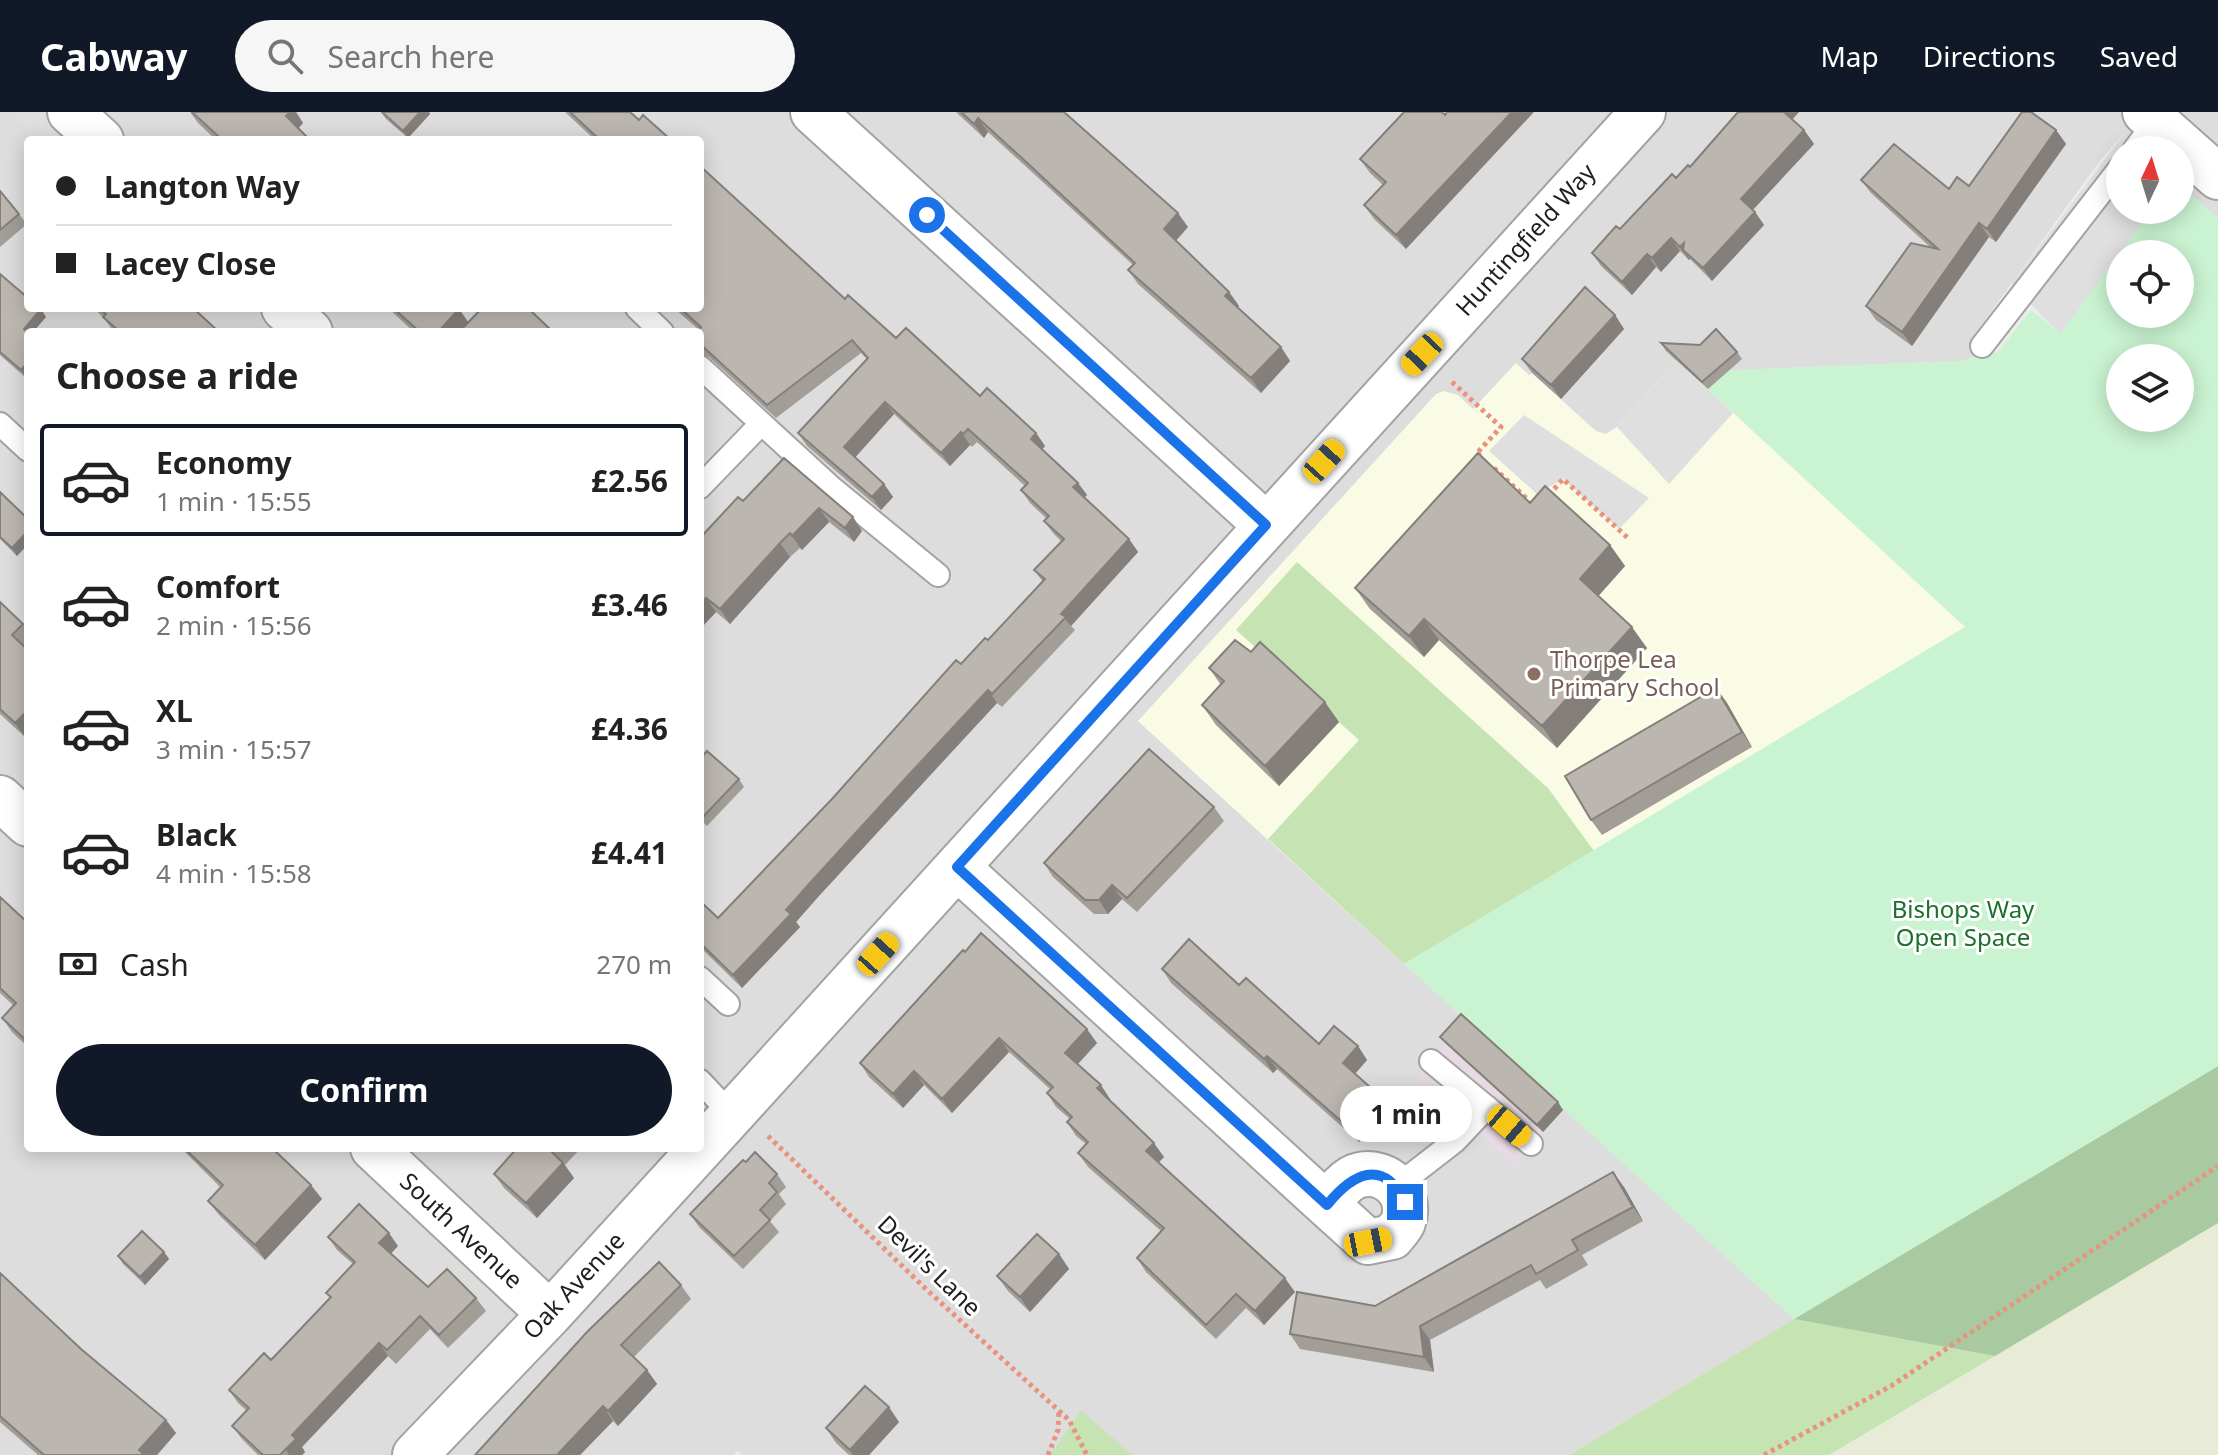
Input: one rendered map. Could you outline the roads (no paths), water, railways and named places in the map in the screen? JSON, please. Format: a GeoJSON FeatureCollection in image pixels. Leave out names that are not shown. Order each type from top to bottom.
{"type":"FeatureCollection","features":[{"type":"Feature","properties":{"kind":"street"},"geometry":{"type":"LineString","coordinates":[[70,112],[97,136]]}},
{"type":"Feature","properties":{"kind":"street"},"geometry":{"type":"LineString","coordinates":[[813,112],[1266,525]]}},
{"type":"Feature","properties":{"kind":"street","name":"Huntingfield Way"},"geometry":{"type":"LineString","coordinates":[[735,1111],[1643,112]]}},
{"type":"Feature","properties":{"kind":"street"},"geometry":{"type":"LineString","coordinates":[[2145,128],[2218,177]]}},
{"type":"Feature","properties":{"kind":"street"},"geometry":{"type":"LineString","coordinates":[[288,312],[306,328]]}},
{"type":"Feature","properties":{"kind":"street"},"geometry":{"type":"LineString","coordinates":[[0,798],[24,820]]}},
{"type":"Feature","properties":{"kind":"street"},"geometry":{"type":"LineString","coordinates":[[957,867],[1368,1242],[1392,1237],[1403,1222],[1405,1202],[1397,1186]]}},
{"type":"Feature","properties":{"kind":"street","name":"Oak Avenue"},"geometry":{"type":"LineString","coordinates":[[704,1145],[735,1111]]}},
{"type":"Feature","properties":{"kind":"street","name":"South Avenue"},"geometry":{"type":"LineString","coordinates":[[377,1152],[550,1314]]}},
{"type":"Feature","properties":{"kind":"street","name":"Oak Avenue"},"geometry":{"type":"LineString","coordinates":[[415,1455],[550,1314],[698,1152]]}},
{"type":"Feature","properties":{"kind":"lane"},"geometry":{"type":"LineString","coordinates":[[1982,346],[2106,186]]}},
{"type":"Feature","properties":{"kind":"lane"},"geometry":{"type":"LineString","coordinates":[[641,312],[658,328]]}},
{"type":"Feature","properties":{"kind":"lane"},"geometry":{"type":"LineString","coordinates":[[704,371],[832,488],[938,575]]}},
{"type":"Feature","properties":{"kind":"lane"},"geometry":{"type":"LineString","coordinates":[[0,424],[24,446]]}},
{"type":"Feature","properties":{"kind":"lane"},"geometry":{"type":"LineString","coordinates":[[704,483],[761,424]]}},
{"type":"Feature","properties":{"kind":"lane"},"geometry":{"type":"LineString","coordinates":[[704,982],[728,1004]]}},
{"type":"Feature","properties":{"kind":"lane"},"geometry":{"type":"LineString","coordinates":[[1431,1061],[1531,1144]]}},
{"type":"Feature","properties":{"kind":"lane"},"geometry":{"type":"LineString","coordinates":[[704,1084],[735,1111]]}},
{"type":"Feature","properties":{"kind":"lane"},"geometry":{"type":"LineString","coordinates":[[1397,1186],[1455,1141],[1487,1107]]}},
{"type":"Feature","properties":{"kind":"place","name":"Thorpe Lea Primary School"},"geometry":{"type":"Point","coordinates":[1534,674]}},
{"type":"Feature","properties":{"kind":"park label","name":"Bishops Way Open Space"},"geometry":{"type":"Point","coordinates":[1963,924]}}]}
